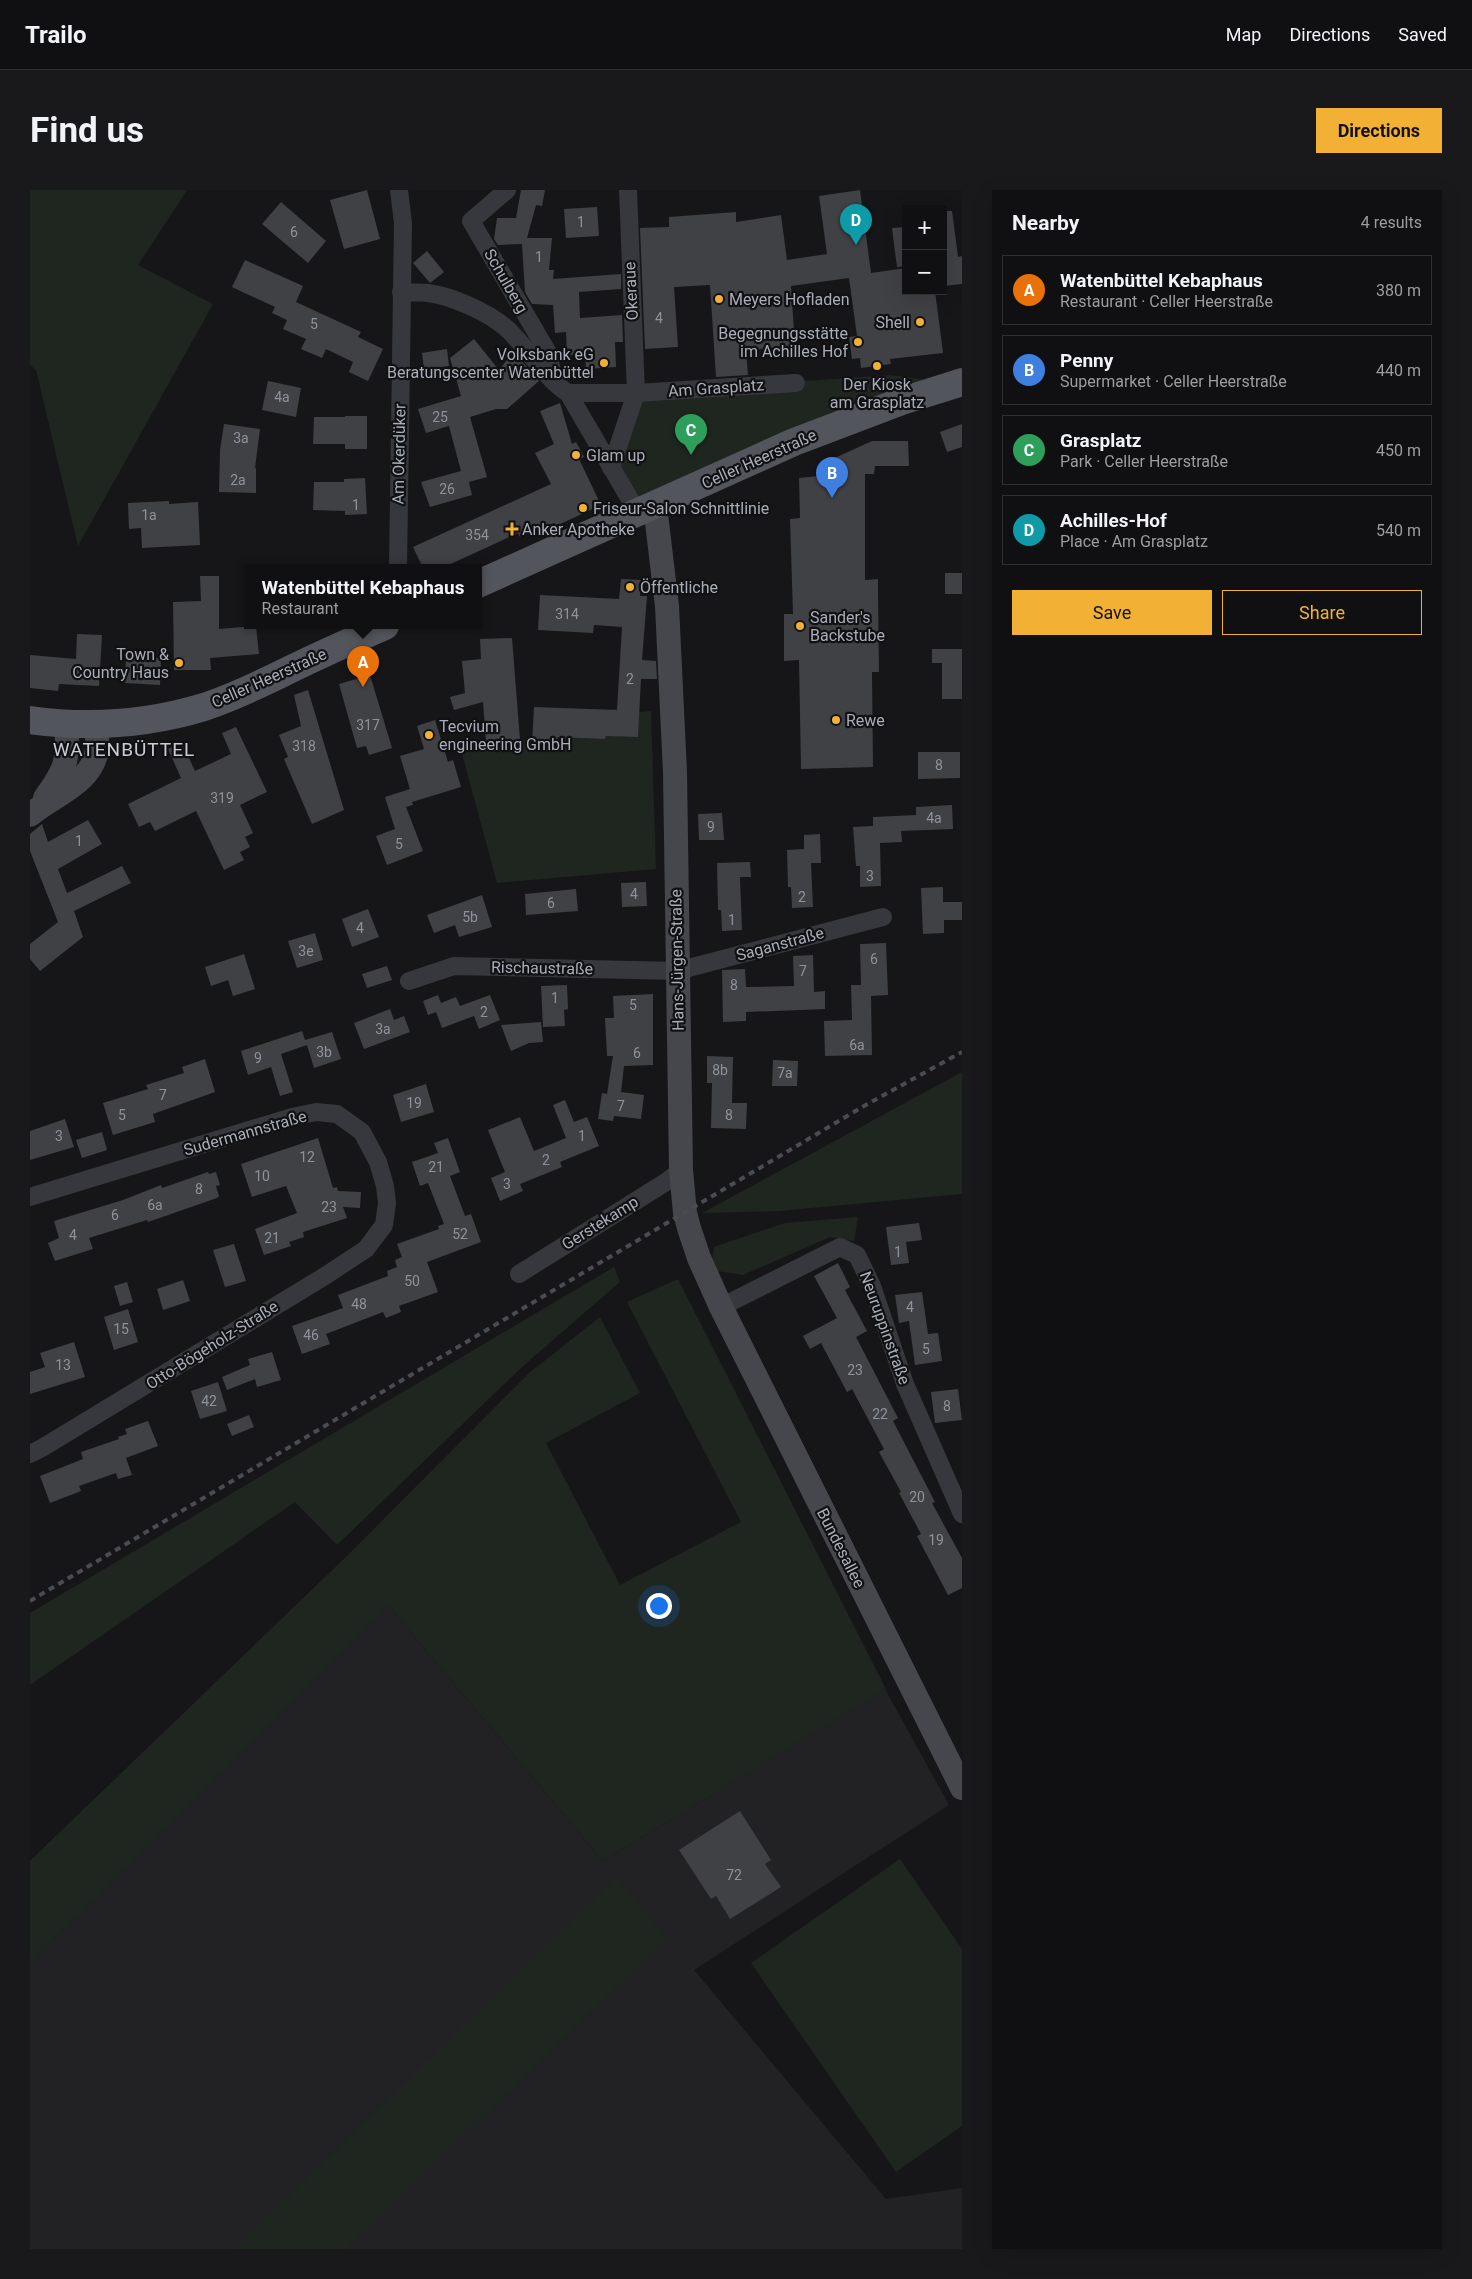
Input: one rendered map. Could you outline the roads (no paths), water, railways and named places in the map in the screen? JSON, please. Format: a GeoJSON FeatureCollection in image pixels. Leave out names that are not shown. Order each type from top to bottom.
{"type":"FeatureCollection","features":[{"type":"Feature","properties":{"kind":"main road","name":"Celler Heerstraße"},"geometry":{"type":"LineString","coordinates":[[482,582],[794,442],[962,382]]}},
{"type":"Feature","properties":{"kind":"main road","name":"Hans-Jürgen-Straße"},"geometry":{"type":"LineString","coordinates":[[646,509],[667,606],[675,772],[681,1170],[685,1213],[697,1253],[721,1308]]}},
{"type":"Feature","properties":{"kind":"main road","name":"Celler Heerstraße"},"geometry":{"type":"LineString","coordinates":[[30,720],[67,724],[96,724],[152,719],[204,707],[245,691],[378,629]]}},
{"type":"Feature","properties":{"kind":"main road"},"geometry":{"type":"LineString","coordinates":[[34,812],[60,777],[67,761],[67,724]]}},
{"type":"Feature","properties":{"kind":"main road"},"geometry":{"type":"LineString","coordinates":[[34,812],[66,791],[88,772],[96,757],[98,746],[96,724]]}},
{"type":"Feature","properties":{"kind":"main road","name":"Bundesallee"},"geometry":{"type":"LineString","coordinates":[[721,1308],[962,1788]]}},
{"type":"Feature","properties":{"kind":"street","name":"Am Okerdüker"},"geometry":{"type":"LineString","coordinates":[[398,564],[403,223],[399,190]]}},
{"type":"Feature","properties":{"kind":"street","name":"Schulberg"},"geometry":{"type":"LineString","coordinates":[[507,190],[471,221],[546,351],[562,389]]}},
{"type":"Feature","properties":{"kind":"street","name":"Okeraue"},"geometry":{"type":"LineString","coordinates":[[628,190],[636,393]]}},
{"type":"Feature","properties":{"kind":"street","name":"Schulberg"},"geometry":{"type":"LineString","coordinates":[[401,292],[429,293],[481,312],[505,327],[562,389]]}},
{"type":"Feature","properties":{"kind":"street","name":"Am Grasplatz"},"geometry":{"type":"LineString","coordinates":[[562,389],[636,393],[796,383]]}},
{"type":"Feature","properties":{"kind":"street"},"geometry":{"type":"LineString","coordinates":[[562,389],[611,468],[646,509]]}},
{"type":"Feature","properties":{"kind":"street"},"geometry":{"type":"LineString","coordinates":[[611,468],[636,393]]}},
{"type":"Feature","properties":{"kind":"street","name":"Saganstraße"},"geometry":{"type":"LineString","coordinates":[[677,971],[883,918]]}},
{"type":"Feature","properties":{"kind":"street","name":"Rischaustraße"},"geometry":{"type":"LineString","coordinates":[[408,981],[454,966],[677,971]]}},
{"type":"Feature","properties":{"kind":"street","name":"Sudermannstraße"},"geometry":{"type":"LineString","coordinates":[[30,1197],[292,1117],[323,1113],[337,1114],[362,1132],[378,1162],[387,1203],[384,1225]]}},
{"type":"Feature","properties":{"kind":"street","name":"Gerstekamp"},"geometry":{"type":"LineString","coordinates":[[518,1274],[666,1182],[681,1170]]}},
{"type":"Feature","properties":{"kind":"street","name":"Otto-Bögeholz-Straße"},"geometry":{"type":"LineString","coordinates":[[30,1454],[325,1276],[366,1249],[384,1225]]}},
{"type":"Feature","properties":{"kind":"street","name":"Neuruppinstraße"},"geometry":{"type":"LineString","coordinates":[[721,1308],[840,1247],[858,1255],[872,1286],[905,1384],[962,1514]]}},
{"type":"Feature","properties":{"kind":"railway"},"geometry":{"type":"LineString","coordinates":[[30,1601],[864,1106],[962,1052]]}},
{"type":"Feature","properties":{"kind":"place","name":"Achilles-Hof"},"geometry":{"type":"Point","coordinates":[856,245]}},
{"type":"Feature","properties":{"kind":"place","name":"Meyers Hofladen"},"geometry":{"type":"Point","coordinates":[719,299]}},
{"type":"Feature","properties":{"kind":"place","name":"Shell"},"geometry":{"type":"Point","coordinates":[920,322]}},
{"type":"Feature","properties":{"kind":"place","name":"Begegnungsstätte im Achilles Hof"},"geometry":{"type":"Point","coordinates":[858,342]}},
{"type":"Feature","properties":{"kind":"place","name":"Volksbank eG Beratungscenter Watenbüttel"},"geometry":{"type":"Point","coordinates":[604,363]}},
{"type":"Feature","properties":{"kind":"place","name":"Der Kiosk am Grasplatz"},"geometry":{"type":"Point","coordinates":[877,366]}},
{"type":"Feature","properties":{"kind":"place","name":"Glam up"},"geometry":{"type":"Point","coordinates":[576,455]}},
{"type":"Feature","properties":{"kind":"place","name":"Grasplatz"},"geometry":{"type":"Point","coordinates":[691,455]}},
{"type":"Feature","properties":{"kind":"place","name":"Penny"},"geometry":{"type":"Point","coordinates":[832,498]}},
{"type":"Feature","properties":{"kind":"place","name":"Friseur-Salon Schnittlinie"},"geometry":{"type":"Point","coordinates":[583,508]}},
{"type":"Feature","properties":{"kind":"place","name":"Anker Apotheke"},"geometry":{"type":"Point","coordinates":[512,529]}},
{"type":"Feature","properties":{"kind":"place","name":"Öffentliche"},"geometry":{"type":"Point","coordinates":[630,587]}},
{"type":"Feature","properties":{"kind":"place","name":"Sander's Backstube"},"geometry":{"type":"Point","coordinates":[800,626]}},
{"type":"Feature","properties":{"kind":"place","name":"Town & Country Haus"},"geometry":{"type":"Point","coordinates":[179,663]}},
{"type":"Feature","properties":{"kind":"place","name":"Watenbüttel Kebaphaus"},"geometry":{"type":"Point","coordinates":[363,687]}},
{"type":"Feature","properties":{"kind":"place","name":"Rewe"},"geometry":{"type":"Point","coordinates":[836,720]}},
{"type":"Feature","properties":{"kind":"place","name":"Tecvium engineering GmbH"},"geometry":{"type":"Point","coordinates":[429,735]}},
{"type":"Feature","properties":{"kind":"district","name":"WATENBÜTTEL"},"geometry":{"type":"Point","coordinates":[124,749]}}]}
